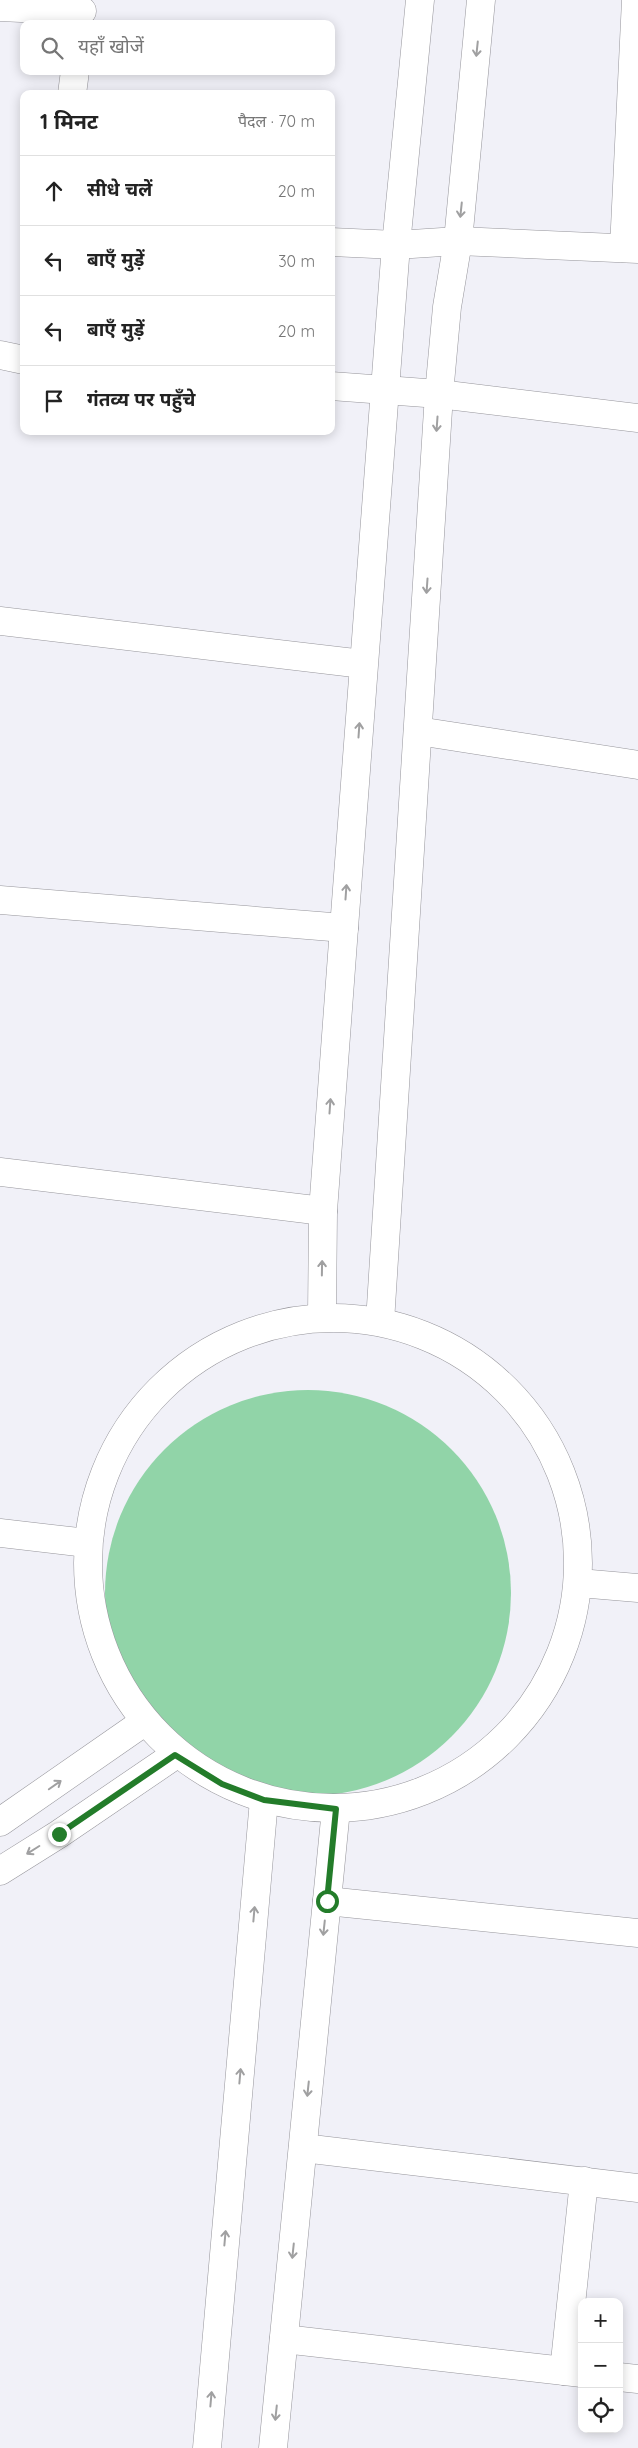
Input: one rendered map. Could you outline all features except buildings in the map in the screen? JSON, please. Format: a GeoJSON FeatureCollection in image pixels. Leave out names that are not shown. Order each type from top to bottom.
{"type":"FeatureCollection","features":[{"type":"Feature","properties":{"kind":"street"},"geometry":{"type":"LineString","coordinates":[[322,1317],[323,1211],[344,928],[396,245],[420,0]]}},
{"type":"Feature","properties":{"kind":"street"},"geometry":{"type":"LineString","coordinates":[[380,1322],[439,394],[447,307],[458,241],[481,0]]}},
{"type":"Feature","properties":{"kind":"street"},"geometry":{"type":"LineString","coordinates":[[335,242],[396,245],[458,241],[631,249],[636,0]]}},
{"type":"Feature","properties":{"kind":"street"},"geometry":{"type":"LineString","coordinates":[[0,7],[82,12]]}},
{"type":"Feature","properties":{"kind":"street"},"geometry":{"type":"LineString","coordinates":[[73,90],[74,75]]}},
{"type":"Feature","properties":{"kind":"street"},"geometry":{"type":"LineString","coordinates":[[0,355],[20,359]]}},
{"type":"Feature","properties":{"kind":"street"},"geometry":{"type":"LineString","coordinates":[[335,386],[439,394],[638,418]]}},
{"type":"Feature","properties":{"kind":"street"},"geometry":{"type":"LineString","coordinates":[[0,621],[364,664]]}},
{"type":"Feature","properties":{"kind":"street"},"geometry":{"type":"LineString","coordinates":[[418,731],[638,765]]}},
{"type":"Feature","properties":{"kind":"street"},"geometry":{"type":"LineString","coordinates":[[0,900],[344,928]]}},
{"type":"Feature","properties":{"kind":"street"},"geometry":{"type":"LineString","coordinates":[[0,1172],[323,1211]]}},
{"type":"Feature","properties":{"kind":"street"},"geometry":{"type":"LineString","coordinates":[[322,1317],[362,1318],[402,1326],[478,1363],[537,1423],[572,1499],[579,1583],[562,1653],[526,1716],[473,1765],[408,1798],[336,1809],[264,1800],[222,1784],[175,1755],[144,1722],[110,1668],[90,1607],[87,1543],[103,1474],[139,1413],[190,1364],[205,1355],[252,1331],[322,1317]]}},
{"type":"Feature","properties":{"kind":"street"},"geometry":{"type":"LineString","coordinates":[[0,1533],[87,1543]]}},
{"type":"Feature","properties":{"kind":"street"},"geometry":{"type":"LineString","coordinates":[[579,1583],[638,1588]]}},
{"type":"Feature","properties":{"kind":"street"},"geometry":{"type":"LineString","coordinates":[[0,1822],[144,1722]]}},
{"type":"Feature","properties":{"kind":"street"},"geometry":{"type":"LineString","coordinates":[[0,1870],[59,1834],[175,1755]]}},
{"type":"Feature","properties":{"kind":"street"},"geometry":{"type":"LineString","coordinates":[[207,2448],[264,1800]]}},
{"type":"Feature","properties":{"kind":"street"},"geometry":{"type":"LineString","coordinates":[[273,2448],[336,1809]]}},
{"type":"Feature","properties":{"kind":"street"},"geometry":{"type":"LineString","coordinates":[[327,1901],[638,1933]]}},
{"type":"Feature","properties":{"kind":"street"},"geometry":{"type":"LineString","coordinates":[[303,2148],[638,2188]]}},
{"type":"Feature","properties":{"kind":"street"},"geometry":{"type":"LineString","coordinates":[[284,2339],[573,2372],[584,2181]]}},
{"type":"Feature","properties":{"kind":"street"},"geometry":{"type":"LineString","coordinates":[[623,2377],[638,2379]]}},
{"type":"Feature","properties":{"kind":"green space"},"geometry":{"type":"Polygon","coordinates":[[[308,1390],[348,1394],[367,1399],[404,1414],[437,1436],[465,1464],[487,1497],[502,1534],[507,1553],[511,1593],[507,1633],[502,1652],[487,1689],[465,1722],[437,1750],[404,1772],[367,1787],[348,1792],[308,1796],[268,1792],[249,1787],[212,1772],[179,1750],[151,1722],[129,1689],[114,1652],[109,1633],[105,1593],[109,1553],[114,1534],[129,1497],[151,1464],[179,1436],[212,1414],[249,1399],[268,1394],[308,1390]]]}},
{"type":"Feature","properties":{"kind":"route"},"geometry":{"type":"LineString","coordinates":[[59,1834],[175,1755],[222,1784],[264,1800],[336,1809],[327,1901]]}}]}
